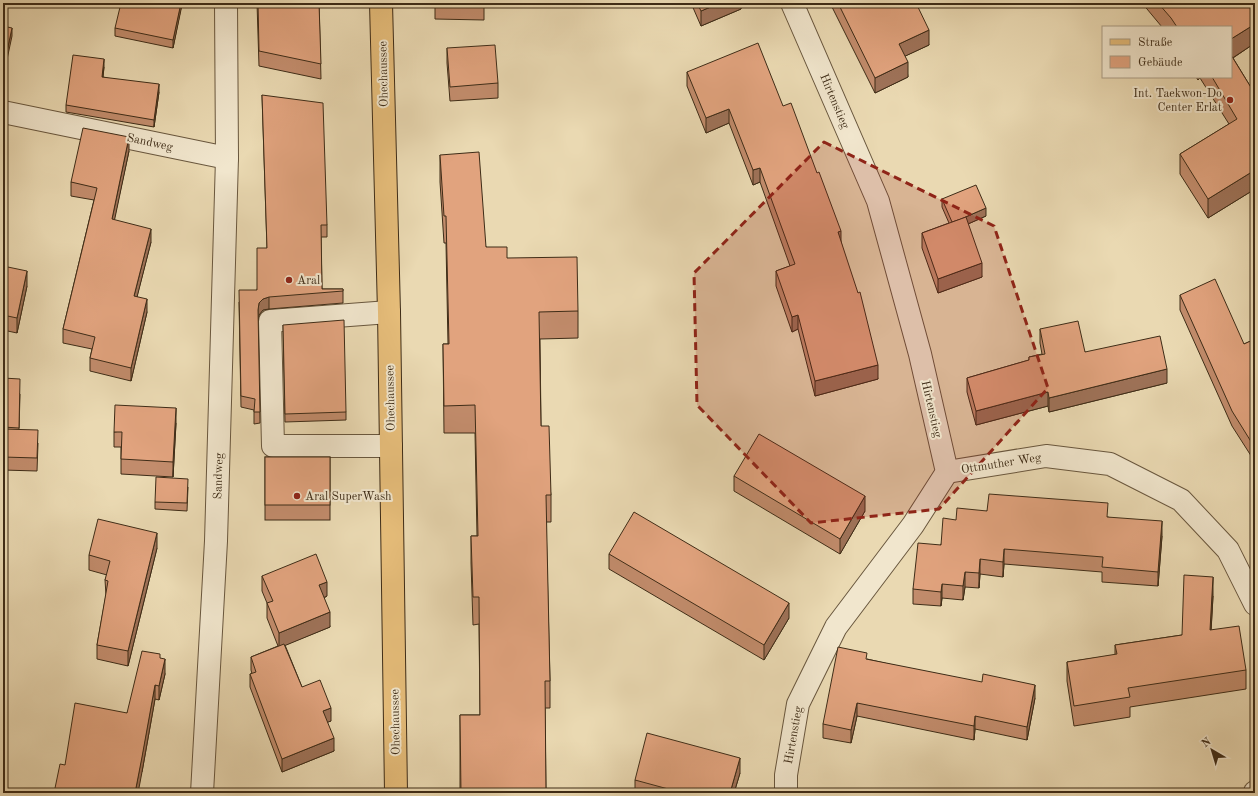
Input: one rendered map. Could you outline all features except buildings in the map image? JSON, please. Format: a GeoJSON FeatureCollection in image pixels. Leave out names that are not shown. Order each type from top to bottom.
{"type":"FeatureCollection","features":[{"type":"Feature","properties":{"kind":"main road","name":"Ohechaussee"},"geometry":{"type":"LineString","coordinates":[[381,3],[389,312],[396,793]]}},
{"type":"Feature","properties":{"kind":"street","name":"Sandweg"},"geometry":{"type":"LineString","coordinates":[[202,793],[216,541],[227,158],[226,3]]}},
{"type":"Feature","properties":{"kind":"street","name":"Hirtenstieg"},"geometry":{"type":"LineString","coordinates":[[786,793],[786,775],[798,704],[833,634],[913,525],[947,472],[920,354],[878,201],[792,3]]}},
{"type":"Feature","properties":{"kind":"street","name":"Sandweg"},"geometry":{"type":"LineString","coordinates":[[3,112],[227,158]]}},
{"type":"Feature","properties":{"kind":"street"},"geometry":{"type":"LineString","coordinates":[[389,312],[270,321],[273,446],[391,446]]}},
{"type":"Feature","properties":{"kind":"street","name":"Ottmuther Weg"},"geometry":{"type":"LineString","coordinates":[[947,472],[1046,456],[1110,464],[1181,500],[1228,550],[1255,604]]}},
{"type":"Feature","properties":{"kind":"highlighted area"},"geometry":{"type":"Polygon","coordinates":[[[824,142],[994,226],[1048,388],[939,509],[811,523],[697,405],[694,273],[824,142]]]}},
{"type":"Feature","properties":{"kind":"place","name":"Int. Taekwon-Do Center Erlat"},"geometry":{"type":"Point","coordinates":[1230,100]}},
{"type":"Feature","properties":{"kind":"place","name":"Aral"},"geometry":{"type":"Point","coordinates":[289,280]}},
{"type":"Feature","properties":{"kind":"place","name":"Aral SuperWash"},"geometry":{"type":"Point","coordinates":[297,496]}}]}
